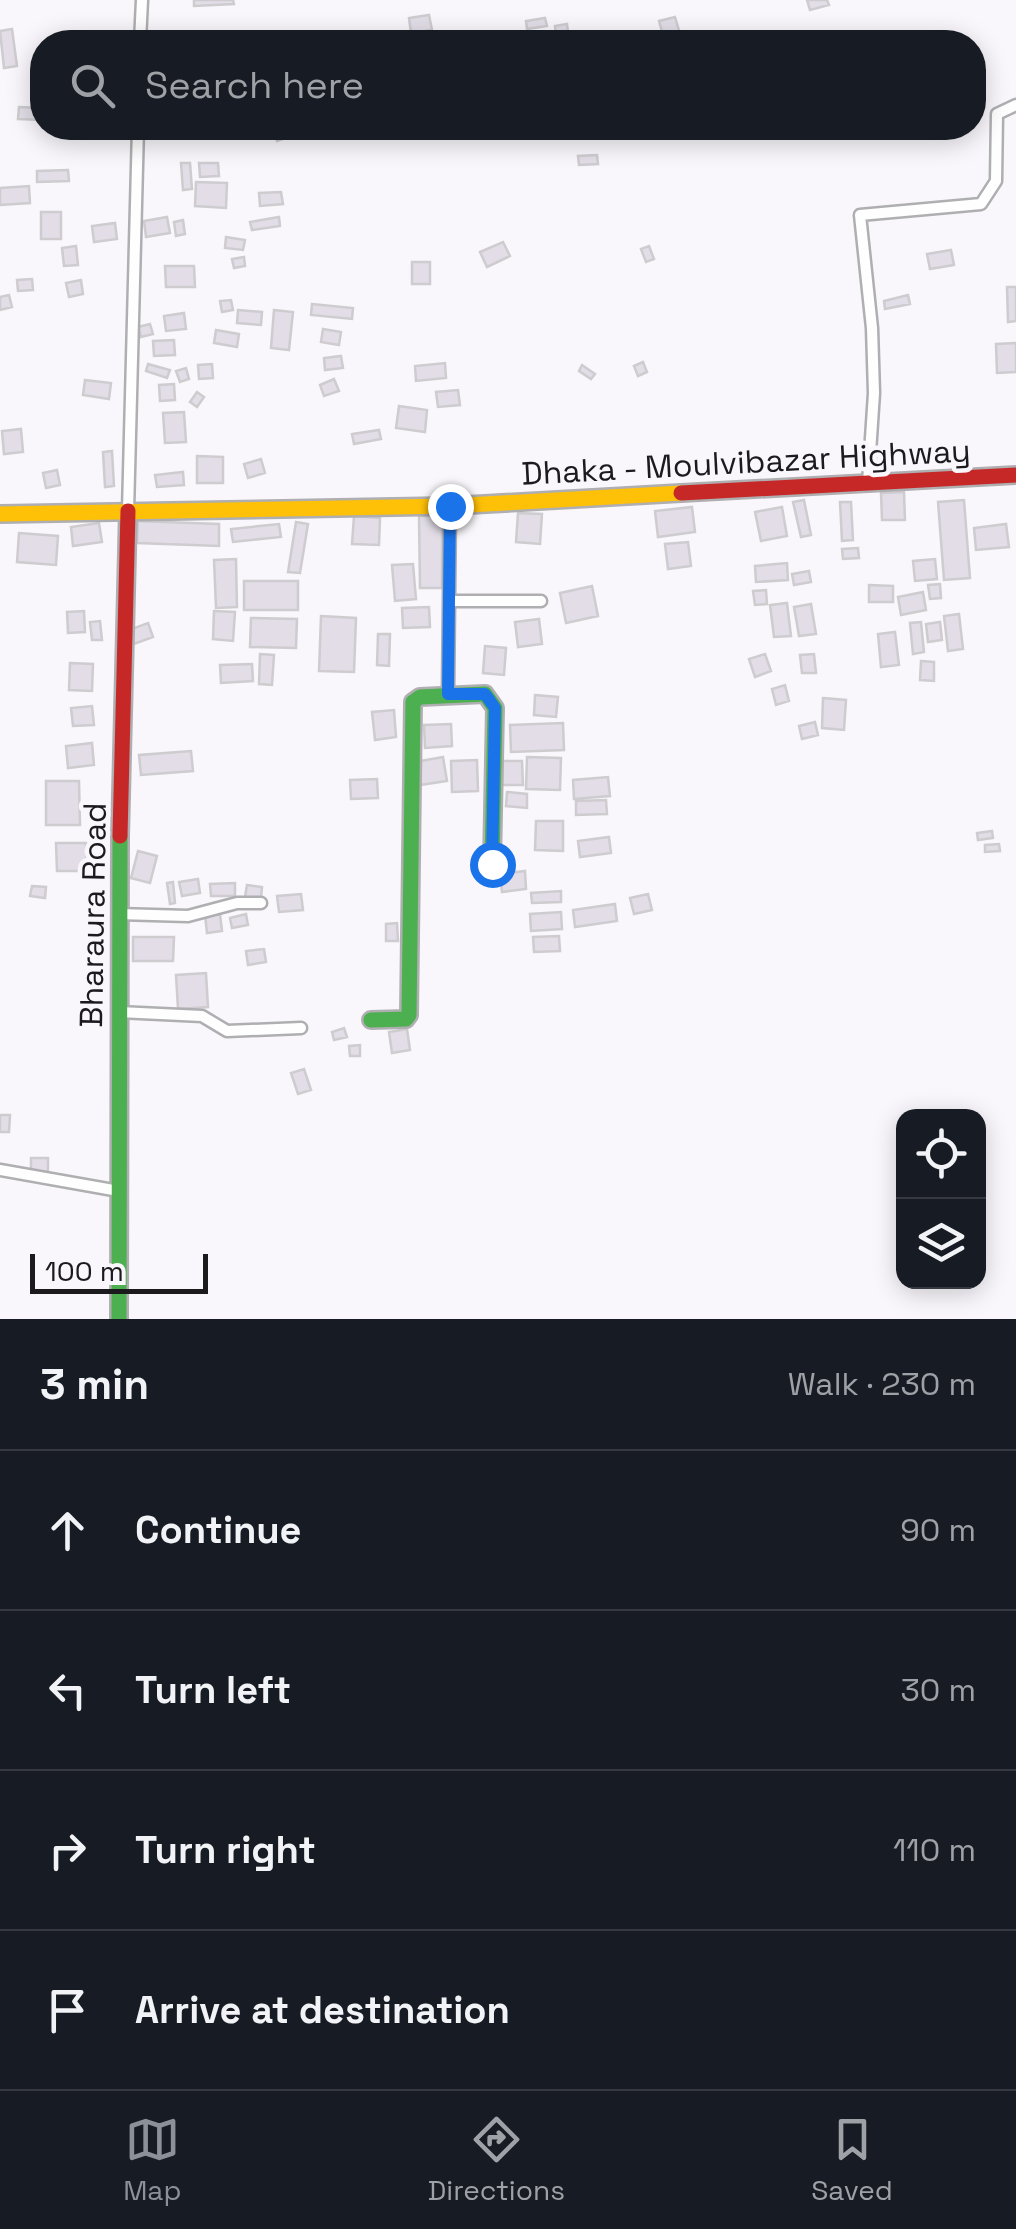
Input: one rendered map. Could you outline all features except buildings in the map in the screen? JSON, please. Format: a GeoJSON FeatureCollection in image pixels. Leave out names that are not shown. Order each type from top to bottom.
{"type":"FeatureCollection","features":[{"type":"Feature","properties":{"kind":"main road","name":"Dhaka - Moulvibazar Highway"},"geometry":{"type":"LineString","coordinates":[[0,514],[450,506],[1016,474]]}},
{"type":"Feature","properties":{"kind":"main road","name":"Bharaura Road"},"geometry":{"type":"LineString","coordinates":[[119,1319],[118,914],[128,511]]}},
{"type":"Feature","properties":{"kind":"main road"},"geometry":{"type":"LineString","coordinates":[[371,1020],[409,1015],[413,702],[420,698],[485,694],[495,708],[492,864]]}},
{"type":"Feature","properties":{"kind":"street"},"geometry":{"type":"LineString","coordinates":[[141,30],[142,0]]}},
{"type":"Feature","properties":{"kind":"street"},"geometry":{"type":"LineString","coordinates":[[868,483],[874,393],[872,328],[860,215],[980,204],[996,181],[997,114],[1016,105]]}},
{"type":"Feature","properties":{"kind":"street"},"geometry":{"type":"LineString","coordinates":[[128,511],[138,140]]}},
{"type":"Feature","properties":{"kind":"street"},"geometry":{"type":"LineString","coordinates":[[448,694],[450,506]]}},
{"type":"Feature","properties":{"kind":"street"},"geometry":{"type":"LineString","coordinates":[[450,602],[540,601]]}},
{"type":"Feature","properties":{"kind":"street"},"geometry":{"type":"LineString","coordinates":[[118,914],[188,916],[238,903],[261,903]]}},
{"type":"Feature","properties":{"kind":"street"},"geometry":{"type":"LineString","coordinates":[[118,1012],[202,1016],[227,1031],[301,1028]]}},
{"type":"Feature","properties":{"kind":"street"},"geometry":{"type":"LineString","coordinates":[[0,1170],[119,1191]]}},
{"type":"Feature","properties":{"kind":"traffic: fast"},"geometry":{"type":"LineString","coordinates":[[371,1020],[406,1019],[409,1015],[413,702],[420,697],[485,694],[495,708],[492,864]]}},
{"type":"Feature","properties":{"kind":"traffic: fast"},"geometry":{"type":"LineString","coordinates":[[119,1319],[120,836]]}},
{"type":"Feature","properties":{"kind":"traffic: slow"},"geometry":{"type":"LineString","coordinates":[[0,514],[450,506],[681,493]]}},
{"type":"Feature","properties":{"kind":"traffic: jam"},"geometry":{"type":"LineString","coordinates":[[681,493],[1016,475]]}},
{"type":"Feature","properties":{"kind":"traffic: jam"},"geometry":{"type":"LineString","coordinates":[[120,836],[128,511]]}},
{"type":"Feature","properties":{"kind":"route"},"geometry":{"type":"LineString","coordinates":[[450,506],[448,694],[485,694],[495,708],[492,864]]}}]}
